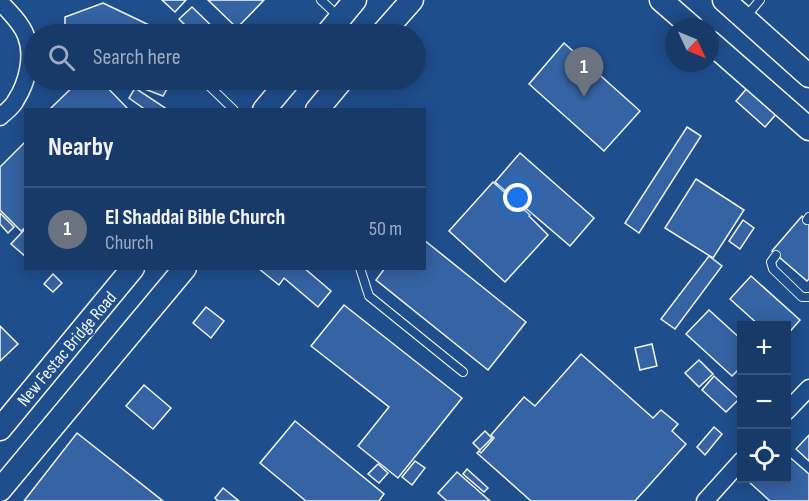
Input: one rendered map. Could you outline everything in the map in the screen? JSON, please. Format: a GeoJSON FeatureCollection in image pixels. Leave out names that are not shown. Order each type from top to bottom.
{"type":"FeatureCollection","features":[{"type":"Feature","properties":{"kind":"main road"},"geometry":{"type":"LineString","coordinates":[[336,24],[355,0]]}},
{"type":"Feature","properties":{"kind":"main road"},"geometry":{"type":"LineString","coordinates":[[391,24],[412,0]]}},
{"type":"Feature","properties":{"kind":"main road"},"geometry":{"type":"LineString","coordinates":[[662,0],[683,18]]}},
{"type":"Feature","properties":{"kind":"main road"},"geometry":{"type":"LineString","coordinates":[[724,0],[809,76]]}},
{"type":"Feature","properties":{"kind":"main road"},"geometry":{"type":"LineString","coordinates":[[719,50],[809,129]]}},
{"type":"Feature","properties":{"kind":"main road"},"geometry":{"type":"LineString","coordinates":[[266,108],[281,90]]}},
{"type":"Feature","properties":{"kind":"main road"},"geometry":{"type":"LineString","coordinates":[[319,108],[334,90]]}},
{"type":"Feature","properties":{"kind":"main road","name":"New Festac Bridge Road"},"geometry":{"type":"LineString","coordinates":[[0,429],[131,270]]}},
{"type":"Feature","properties":{"kind":"main road"},"geometry":{"type":"LineString","coordinates":[[0,490],[183,270]]}},
{"type":"Feature","properties":{"kind":"street"},"geometry":{"type":"LineString","coordinates":[[0,2],[24,33]]}},
{"type":"Feature","properties":{"kind":"street"},"geometry":{"type":"LineString","coordinates":[[0,117],[15,102],[24,85]]}},
{"type":"Feature","properties":{"kind":"street"},"geometry":{"type":"LineString","coordinates":[[791,407],[809,388]]}},
{"type":"Feature","properties":{"kind":"street"},"geometry":{"type":"LineString","coordinates":[[705,501],[737,465]]}},
{"type":"Feature","properties":{"kind":"lane"},"geometry":{"type":"LineString","coordinates":[[321,0],[333,24]]}},
{"type":"Feature","properties":{"kind":"lane"},"geometry":{"type":"LineString","coordinates":[[744,18],[760,0]]}},
{"type":"Feature","properties":{"kind":"lane"},"geometry":{"type":"LineString","coordinates":[[213,90],[232,108]]}},
{"type":"Feature","properties":{"kind":"lane"},"geometry":{"type":"LineString","coordinates":[[776,255],[771,262],[773,269],[802,297],[809,297]]}},
{"type":"Feature","properties":{"kind":"lane"},"geometry":{"type":"LineString","coordinates":[[361,270],[369,296],[463,372]]}},
{"type":"Feature","properties":{"kind":"building"},"geometry":{"type":"Polygon","coordinates":[[[162,0],[186,0],[175,12],[162,0]]]}},
{"type":"Feature","properties":{"kind":"building"},"geometry":{"type":"Polygon","coordinates":[[[208,0],[264,0],[241,24],[233,24],[208,0]]]}},
{"type":"Feature","properties":{"kind":"building"},"geometry":{"type":"Polygon","coordinates":[[[103,3],[147,24],[65,24],[65,17],[103,3]]]}},
{"type":"Feature","properties":{"kind":"building"},"geometry":{"type":"Polygon","coordinates":[[[192,7],[210,24],[184,24],[179,19],[192,7]]]}},
{"type":"Feature","properties":{"kind":"building"},"geometry":{"type":"Polygon","coordinates":[[[564,43],[640,111],[604,151],[529,84],[564,43]]]}},
{"type":"Feature","properties":{"kind":"building"},"geometry":{"type":"Polygon","coordinates":[[[749,86],[778,112],[765,127],[736,101],[749,86]]]}},
{"type":"Feature","properties":{"kind":"building"},"geometry":{"type":"Polygon","coordinates":[[[70,90],[110,90],[127,108],[51,108],[70,90]]]}},
{"type":"Feature","properties":{"kind":"building"},"geometry":{"type":"Polygon","coordinates":[[[134,90],[138,90],[165,108],[143,108],[129,98],[134,90]]]}},
{"type":"Feature","properties":{"kind":"building"},"geometry":{"type":"Polygon","coordinates":[[[147,90],[166,90],[163,96],[147,90]]]}},
{"type":"Feature","properties":{"kind":"building"},"geometry":{"type":"Polygon","coordinates":[[[687,127],[701,136],[639,233],[625,223],[687,127]]]}},
{"type":"Feature","properties":{"kind":"building"},"geometry":{"type":"Polygon","coordinates":[[[24,143],[24,229],[21,231],[0,210],[0,167],[24,143]]]}},
{"type":"Feature","properties":{"kind":"building"},"geometry":{"type":"Polygon","coordinates":[[[520,153],[594,218],[570,246],[495,182],[520,153]]]}},
{"type":"Feature","properties":{"kind":"building"},"geometry":{"type":"Polygon","coordinates":[[[696,179],[744,210],[713,258],[665,228],[696,179]]]}},
{"type":"Feature","properties":{"kind":"building"},"geometry":{"type":"Polygon","coordinates":[[[493,182],[530,215],[548,235],[505,282],[449,231],[493,182]]]}},
{"type":"Feature","properties":{"kind":"building"},"geometry":{"type":"Polygon","coordinates":[[[0,213],[14,227],[8,233],[0,224],[0,213]]]}},
{"type":"Feature","properties":{"kind":"building"},"geometry":{"type":"Polygon","coordinates":[[[802,216],[809,222],[809,279],[807,281],[772,251],[802,216]]]}},
{"type":"Feature","properties":{"kind":"building"},"geometry":{"type":"Polygon","coordinates":[[[743,220],[754,228],[740,249],[729,241],[743,220]]]}},
{"type":"Feature","properties":{"kind":"building"},"geometry":{"type":"Polygon","coordinates":[[[24,230],[24,255],[11,244],[24,230]]]}},
{"type":"Feature","properties":{"kind":"building"},"geometry":{"type":"Polygon","coordinates":[[[426,242],[526,322],[488,370],[376,280],[384,270],[426,270],[426,242]]]}},
{"type":"Feature","properties":{"kind":"building"},"geometry":{"type":"Polygon","coordinates":[[[709,256],[722,266],[675,329],[661,319],[709,256]]]}},
{"type":"Feature","properties":{"kind":"building"},"geometry":{"type":"Polygon","coordinates":[[[260,270],[306,270],[331,291],[318,307],[284,278],[279,285],[260,270]]]}},
{"type":"Feature","properties":{"kind":"building"},"geometry":{"type":"Polygon","coordinates":[[[53,274],[62,283],[53,292],[44,284],[53,274]]]}},
{"type":"Feature","properties":{"kind":"building"},"geometry":{"type":"Polygon","coordinates":[[[751,276],[800,320],[791,330],[791,321],[754,321],[730,299],[751,276]]]}},
{"type":"Feature","properties":{"kind":"building"},"geometry":{"type":"Polygon","coordinates":[[[344,305],[462,398],[398,478],[358,446],[389,407],[311,346],[344,305]]]}},
{"type":"Feature","properties":{"kind":"building"},"geometry":{"type":"Polygon","coordinates":[[[206,307],[224,321],[211,338],[193,323],[206,307]]]}},
{"type":"Feature","properties":{"kind":"building"},"geometry":{"type":"Polygon","coordinates":[[[709,310],[737,335],[737,371],[732,376],[686,334],[709,310]]]}},
{"type":"Feature","properties":{"kind":"building"},"geometry":{"type":"Polygon","coordinates":[[[0,326],[18,344],[0,361],[0,326]]]}},
{"type":"Feature","properties":{"kind":"building"},"geometry":{"type":"Polygon","coordinates":[[[652,344],[657,366],[640,370],[635,348],[652,344]]]}},
{"type":"Feature","properties":{"kind":"building"},"geometry":{"type":"Polygon","coordinates":[[[581,354],[653,418],[661,410],[678,424],[672,431],[686,444],[635,501],[531,501],[477,453],[479,451],[481,453],[494,438],[491,435],[524,397],[535,406],[581,354]]]}},
{"type":"Feature","properties":{"kind":"building"},"geometry":{"type":"Polygon","coordinates":[[[699,360],[713,374],[699,387],[685,373],[699,360]]]}},
{"type":"Feature","properties":{"kind":"building"},"geometry":{"type":"Polygon","coordinates":[[[714,376],[737,397],[737,401],[726,412],[702,390],[714,376]]]}},
{"type":"Feature","properties":{"kind":"building"},"geometry":{"type":"Polygon","coordinates":[[[144,385],[171,408],[153,429],[126,406],[144,385]]]}},
{"type":"Feature","properties":{"kind":"building"},"geometry":{"type":"Polygon","coordinates":[[[295,421],[384,494],[379,501],[306,501],[260,463],[295,421]]]}},
{"type":"Feature","properties":{"kind":"building"},"geometry":{"type":"Polygon","coordinates":[[[714,427],[722,434],[705,455],[697,447],[714,427]]]}},
{"type":"Feature","properties":{"kind":"building"},"geometry":{"type":"Polygon","coordinates":[[[485,431],[492,438],[480,450],[473,443],[485,431]]]}},
{"type":"Feature","properties":{"kind":"building"},"geometry":{"type":"Polygon","coordinates":[[[77,433],[163,501],[24,501],[77,433]]]}},
{"type":"Feature","properties":{"kind":"building"},"geometry":{"type":"Polygon","coordinates":[[[809,435],[809,461],[796,449],[809,435]]]}},
{"type":"Feature","properties":{"kind":"building"},"geometry":{"type":"Polygon","coordinates":[[[791,458],[809,474],[809,501],[770,501],[750,483],[791,483],[791,458]]]}},
{"type":"Feature","properties":{"kind":"building"},"geometry":{"type":"Polygon","coordinates":[[[415,461],[425,468],[412,485],[402,477],[415,461]]]}},
{"type":"Feature","properties":{"kind":"building"},"geometry":{"type":"Polygon","coordinates":[[[378,464],[388,473],[379,483],[368,474],[378,464]]]}},
{"type":"Feature","properties":{"kind":"building"},"geometry":{"type":"Polygon","coordinates":[[[467,469],[488,488],[484,492],[463,474],[467,469]]]}},
{"type":"Feature","properties":{"kind":"building"},"geometry":{"type":"Polygon","coordinates":[[[457,472],[490,501],[447,501],[438,493],[457,472]]]}},
{"type":"Feature","properties":{"kind":"building"},"geometry":{"type":"Polygon","coordinates":[[[223,488],[239,501],[218,501],[215,498],[223,488]]]}},
{"type":"Feature","properties":{"kind":"place","name":"El Shaddai Bible Church"},"geometry":{"type":"Point","coordinates":[584,97]}}]}
